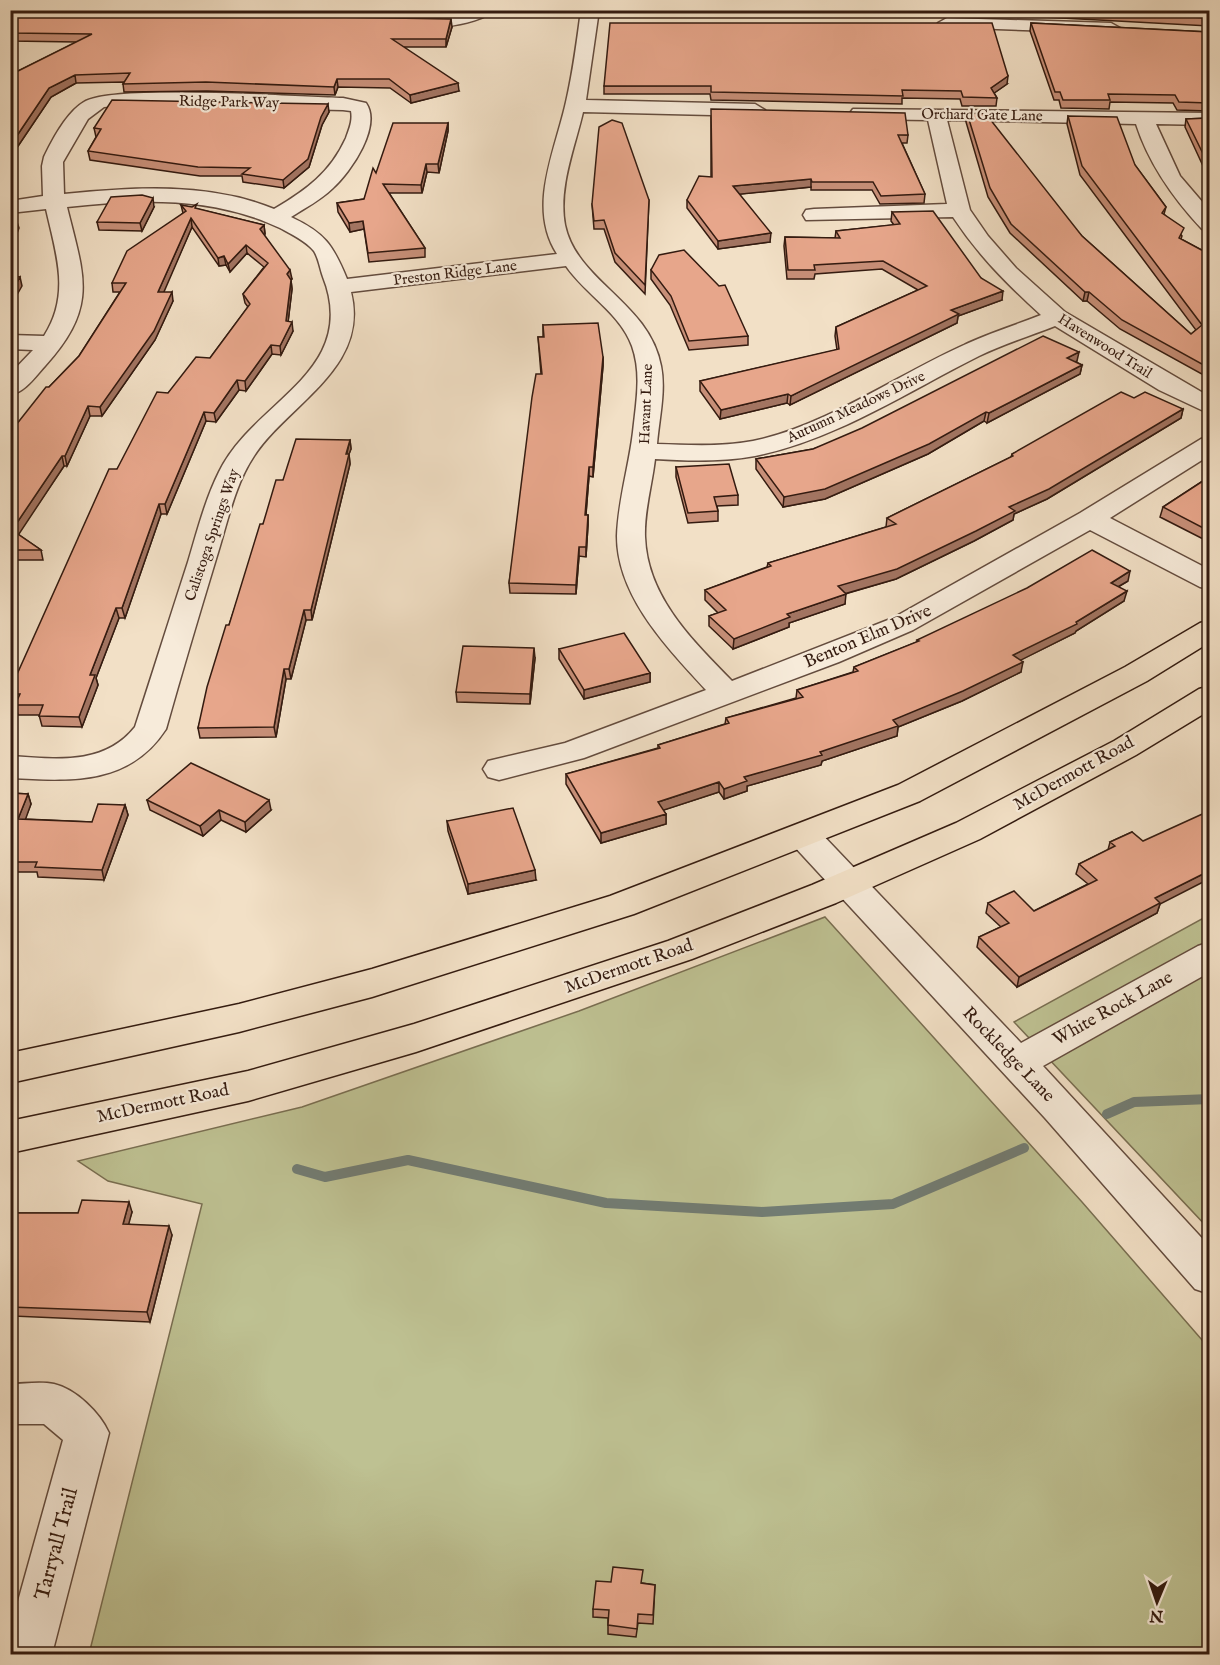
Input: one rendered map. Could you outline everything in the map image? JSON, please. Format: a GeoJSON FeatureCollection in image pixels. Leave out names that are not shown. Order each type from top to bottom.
{"type":"FeatureCollection","features":[{"type":"Feature","properties":{"kind":"main road"},"geometry":{"type":"LineString","coordinates":[[10,1068],[239,1018],[372,983],[622,905],[804,836],[919,787],[1136,674],[1209,629]]}},
{"type":"Feature","properties":{"kind":"main road","name":"McDermott Road"},"geometry":{"type":"LineString","coordinates":[[10,1137],[248,1086],[416,1038],[680,950],[849,884],[968,831],[1125,748],[1209,696]]}},
{"type":"Feature","properties":{"kind":"street"},"geometry":{"type":"LineString","coordinates":[[385,19],[478,14]]}},
{"type":"Feature","properties":{"kind":"street","name":"Havant Lane"},"geometry":{"type":"LineString","coordinates":[[596,20],[555,197],[554,222],[571,259],[584,277],[633,324],[645,343],[650,370],[645,451],[631,538],[640,578],[652,604],[671,634],[726,693]]}},
{"type":"Feature","properties":{"kind":"street"},"geometry":{"type":"LineString","coordinates":[[932,24],[1034,24],[1125,29]]}},
{"type":"Feature","properties":{"kind":"street","name":"Ridge Park Way"},"geometry":{"type":"LineString","coordinates":[[55,201],[52,165],[55,156],[83,110],[100,101],[343,104],[359,107],[363,119],[347,162],[324,187],[277,216]]}},
{"type":"Feature","properties":{"kind":"street"},"geometry":{"type":"LineString","coordinates":[[575,106],[773,111]]}},
{"type":"Feature","properties":{"kind":"street","name":"Orchard Gate Lane"},"geometry":{"type":"LineString","coordinates":[[843,112],[1209,119]]}},
{"type":"Feature","properties":{"kind":"street","name":"Havenwood Trail"},"geometry":{"type":"LineString","coordinates":[[936,114],[959,210],[980,241],[1008,273],[1057,317],[1168,385],[1209,407]]}},
{"type":"Feature","properties":{"kind":"street"},"geometry":{"type":"LineString","coordinates":[[1144,118],[1168,175],[1189,204],[1209,224]]}},
{"type":"Feature","properties":{"kind":"street","name":"Calistoga Springs Way"},"geometry":{"type":"LineString","coordinates":[[10,207],[55,201],[129,196],[195,198],[236,204],[277,216],[310,236],[323,249],[339,287],[343,318],[340,336],[333,353],[320,370],[246,448],[234,470],[218,510],[150,729],[135,750],[122,758],[79,768],[10,767]]}},
{"type":"Feature","properties":{"kind":"street"},"geometry":{"type":"LineString","coordinates":[[10,388],[50,343],[64,320],[70,303],[72,269],[55,201]]}},
{"type":"Feature","properties":{"kind":"street"},"geometry":{"type":"LineString","coordinates":[[814,215],[959,210]]}},
{"type":"Feature","properties":{"kind":"street","name":"Preston Ridge Lane"},"geometry":{"type":"LineString","coordinates":[[339,287],[571,259]]}},
{"type":"Feature","properties":{"kind":"street","name":"Autumn Meadows Drive"},"geometry":{"type":"LineString","coordinates":[[645,451],[708,454],[755,448],[799,436],[923,377],[972,350],[1057,317]]}},
{"type":"Feature","properties":{"kind":"street"},"geometry":{"type":"LineString","coordinates":[[10,342],[50,343]]}},
{"type":"Feature","properties":{"kind":"street","name":"Benton Elm Drive"},"geometry":{"type":"LineString","coordinates":[[499,769],[573,751],[903,624],[1090,519],[1209,444]]}},
{"type":"Feature","properties":{"kind":"street"},"geometry":{"type":"LineString","coordinates":[[1090,519],[1209,581]]}},
{"type":"Feature","properties":{"kind":"street","name":"Rockledge Lane"},"geometry":{"type":"LineString","coordinates":[[804,836],[1044,1093],[1209,1276]]}},
{"type":"Feature","properties":{"kind":"street","name":"White Rock Lane"},"geometry":{"type":"LineString","coordinates":[[1016,1063],[1209,955]]}},
{"type":"Feature","properties":{"kind":"street","name":"Tarryall Trail"},"geometry":{"type":"LineString","coordinates":[[10,1404],[52,1404],[87,1433],[28,1654]]}},
{"type":"Feature","properties":{"kind":"green space"},"geometry":{"type":"Polygon","coordinates":[[[1209,915],[1209,1229],[1014,1022],[1209,915]]]}},
{"type":"Feature","properties":{"kind":"green space"},"geometry":{"type":"Polygon","coordinates":[[[825,917],[1082,1202],[1209,1348],[1209,1654],[89,1654],[202,1204],[108,1181],[78,1161],[302,1107],[579,1011],[825,917]]]}},
{"type":"Feature","properties":{"kind":"building"},"geometry":{"type":"Polygon","coordinates":[[[1058,10],[1209,10],[1209,18],[1058,10]]]}},
{"type":"Feature","properties":{"kind":"building"},"geometry":{"type":"Polygon","coordinates":[[[10,12],[451,19],[446,39],[392,39],[458,83],[410,95],[389,79],[337,79],[334,87],[206,82],[123,84],[130,73],[75,75],[49,88],[10,146],[10,75],[92,34],[10,33],[10,12]]]}},
{"type":"Feature","properties":{"kind":"building"},"geometry":{"type":"Polygon","coordinates":[[[610,23],[992,23],[1008,76],[991,88],[997,98],[963,97],[961,91],[902,90],[903,96],[711,92],[711,86],[604,86],[610,23]]]}},
{"type":"Feature","properties":{"kind":"building"},"geometry":{"type":"Polygon","coordinates":[[[1031,23],[1209,32],[1209,103],[1179,102],[1175,95],[1108,94],[1110,100],[1063,100],[1060,92],[1055,92],[1031,23]]]}},
{"type":"Feature","properties":{"kind":"building"},"geometry":{"type":"Polygon","coordinates":[[[112,100],[328,104],[321,117],[308,159],[283,180],[242,174],[250,168],[198,167],[88,151],[101,129],[94,128],[112,100]]]}},
{"type":"Feature","properties":{"kind":"building"},"geometry":{"type":"Polygon","coordinates":[[[711,109],[905,113],[908,135],[898,135],[925,194],[881,196],[873,182],[812,182],[811,179],[733,186],[771,233],[718,241],[687,200],[699,176],[712,177],[711,109]]]}},
{"type":"Feature","properties":{"kind":"building"},"geometry":{"type":"Polygon","coordinates":[[[967,113],[986,114],[1082,236],[1191,334],[1202,325],[1082,166],[1068,116],[1117,117],[1135,165],[1166,207],[1162,213],[1184,228],[1179,238],[1209,254],[1209,368],[1122,320],[1089,292],[1085,292],[1011,224],[990,188],[967,113]]]}},
{"type":"Feature","properties":{"kind":"building"},"geometry":{"type":"Polygon","coordinates":[[[1209,118],[1209,166],[1186,119],[1209,118]]]}},
{"type":"Feature","properties":{"kind":"building"},"geometry":{"type":"Polygon","coordinates":[[[612,120],[622,123],[649,200],[645,285],[615,253],[604,220],[594,221],[592,204],[599,127],[612,120]]]}},
{"type":"Feature","properties":{"kind":"building"},"geometry":{"type":"Polygon","coordinates":[[[393,123],[448,123],[438,164],[426,164],[421,185],[383,184],[425,248],[368,253],[363,221],[349,223],[337,203],[364,199],[373,168],[376,173],[393,123]]]}},
{"type":"Feature","properties":{"kind":"building"},"geometry":{"type":"Polygon","coordinates":[[[10,162],[15,162],[10,172],[10,162]]]}},
{"type":"Feature","properties":{"kind":"building"},"geometry":{"type":"Polygon","coordinates":[[[142,195],[153,198],[140,223],[97,222],[111,197],[142,195]]]}},
{"type":"Feature","properties":{"kind":"building"},"geometry":{"type":"Polygon","coordinates":[[[197,204],[195,208],[264,225],[260,229],[290,270],[287,274],[291,280],[286,321],[292,322],[280,346],[271,345],[245,381],[237,380],[214,413],[204,412],[165,504],[159,504],[122,608],[116,608],[90,675],[95,675],[79,717],[39,716],[43,705],[15,705],[20,694],[10,694],[10,690],[109,469],[117,469],[157,392],[168,393],[196,357],[210,358],[250,304],[243,294],[268,263],[246,245],[228,264],[224,256],[218,258],[191,218],[158,292],[172,292],[154,331],[100,407],[88,406],[65,456],[62,456],[12,530],[41,550],[14,550],[10,557],[10,436],[46,387],[49,387],[79,356],[126,283],[112,283],[127,251],[186,211],[181,205],[192,207],[197,204]]]}},
{"type":"Feature","properties":{"kind":"building"},"geometry":{"type":"Polygon","coordinates":[[[933,211],[981,278],[1003,291],[951,310],[959,314],[791,396],[788,394],[721,410],[700,381],[839,349],[836,327],[927,286],[883,261],[814,265],[815,270],[788,270],[785,237],[840,238],[836,231],[900,224],[892,212],[933,211]]]}},
{"type":"Feature","properties":{"kind":"building"},"geometry":{"type":"Polygon","coordinates":[[[10,219],[16,219],[10,237],[10,219]]]}},
{"type":"Feature","properties":{"kind":"building"},"geometry":{"type":"Polygon","coordinates":[[[684,250],[719,286],[725,285],[748,336],[689,341],[671,296],[651,270],[659,255],[684,250]]]}},
{"type":"Feature","properties":{"kind":"building"},"geometry":{"type":"Polygon","coordinates":[[[10,276],[20,277],[10,294],[10,276]]]}},
{"type":"Feature","properties":{"kind":"building"},"geometry":{"type":"Polygon","coordinates":[[[598,323],[603,357],[593,467],[589,467],[585,515],[588,515],[586,547],[579,547],[576,585],[509,583],[532,397],[536,374],[542,374],[538,337],[544,337],[543,325],[598,323]]]}},
{"type":"Feature","properties":{"kind":"building"},"geometry":{"type":"Polygon","coordinates":[[[1043,336],[1079,352],[1067,358],[1082,365],[989,413],[986,412],[929,444],[825,489],[784,497],[756,459],[813,449],[862,428],[1043,336]]]}},
{"type":"Feature","properties":{"kind":"building"},"geometry":{"type":"Polygon","coordinates":[[[1121,392],[1134,398],[1145,392],[1183,409],[1049,489],[1009,507],[1015,511],[897,569],[838,586],[846,594],[787,614],[790,617],[734,639],[709,616],[726,610],[705,590],[771,566],[768,563],[896,524],[887,518],[1013,456],[1012,454],[1121,392]]]}},
{"type":"Feature","properties":{"kind":"building"},"geometry":{"type":"Polygon","coordinates":[[[296,439],[350,440],[346,454],[349,454],[311,610],[304,610],[289,669],[284,669],[274,727],[198,728],[207,687],[260,524],[263,524],[276,480],[283,480],[296,439]]]}},
{"type":"Feature","properties":{"kind":"building"},"geometry":{"type":"Polygon","coordinates":[[[729,464],[738,495],[714,497],[718,511],[688,513],[676,467],[729,464]]]}},
{"type":"Feature","properties":{"kind":"building"},"geometry":{"type":"Polygon","coordinates":[[[1209,477],[1209,531],[1163,507],[1209,477]]]}},
{"type":"Feature","properties":{"kind":"building"},"geometry":{"type":"Polygon","coordinates":[[[1092,550],[1130,571],[1111,583],[1127,591],[1076,622],[1077,624],[1013,655],[1023,662],[963,691],[893,720],[898,726],[820,752],[822,755],[744,777],[747,781],[724,789],[719,782],[658,802],[666,814],[601,833],[566,774],[660,748],[658,745],[729,723],[726,718],[803,697],[797,690],[858,671],[854,667],[919,641],[917,640],[1027,588],[1092,550]]]}},
{"type":"Feature","properties":{"kind":"building"},"geometry":{"type":"Polygon","coordinates":[[[624,633],[650,673],[584,690],[559,649],[624,633]]]}},
{"type":"Feature","properties":{"kind":"building"},"geometry":{"type":"Polygon","coordinates":[[[463,646],[534,648],[530,694],[456,692],[463,646]]]}},
{"type":"Feature","properties":{"kind":"building"},"geometry":{"type":"Polygon","coordinates":[[[191,763],[269,800],[245,822],[219,810],[200,826],[147,800],[191,763]]]}},
{"type":"Feature","properties":{"kind":"building"},"geometry":{"type":"Polygon","coordinates":[[[10,793],[28,794],[18,819],[92,822],[98,804],[125,805],[102,870],[35,867],[37,862],[10,862],[10,793]]]}},
{"type":"Feature","properties":{"kind":"building"},"geometry":{"type":"Polygon","coordinates":[[[513,808],[535,870],[468,884],[447,821],[513,808]]]}},
{"type":"Feature","properties":{"kind":"building"},"geometry":{"type":"Polygon","coordinates":[[[1209,811],[1209,871],[1155,898],[1160,903],[1019,977],[979,937],[1009,923],[988,903],[1014,891],[1034,911],[1097,880],[1079,864],[1115,846],[1110,842],[1132,832],[1143,841],[1209,811]]]}},
{"type":"Feature","properties":{"kind":"building"},"geometry":{"type":"Polygon","coordinates":[[[82,1200],[129,1202],[123,1224],[169,1226],[147,1312],[10,1307],[10,1213],[78,1213],[82,1200]]]}},
{"type":"Feature","properties":{"kind":"building"},"geometry":{"type":"Polygon","coordinates":[[[613,1567],[643,1570],[641,1583],[655,1585],[653,1615],[638,1614],[637,1629],[608,1625],[609,1610],[593,1609],[596,1581],[611,1582],[613,1567]]]}},
{"type":"Feature","properties":{"kind":"waterway"},"geometry":{"type":"LineString","coordinates":[[1107,1114],[1134,1102],[1210,1099]]}},
{"type":"Feature","properties":{"kind":"waterway"},"geometry":{"type":"LineString","coordinates":[[297,1169],[325,1177],[408,1160],[606,1203],[762,1212],[893,1204],[1024,1148]]}}]}
